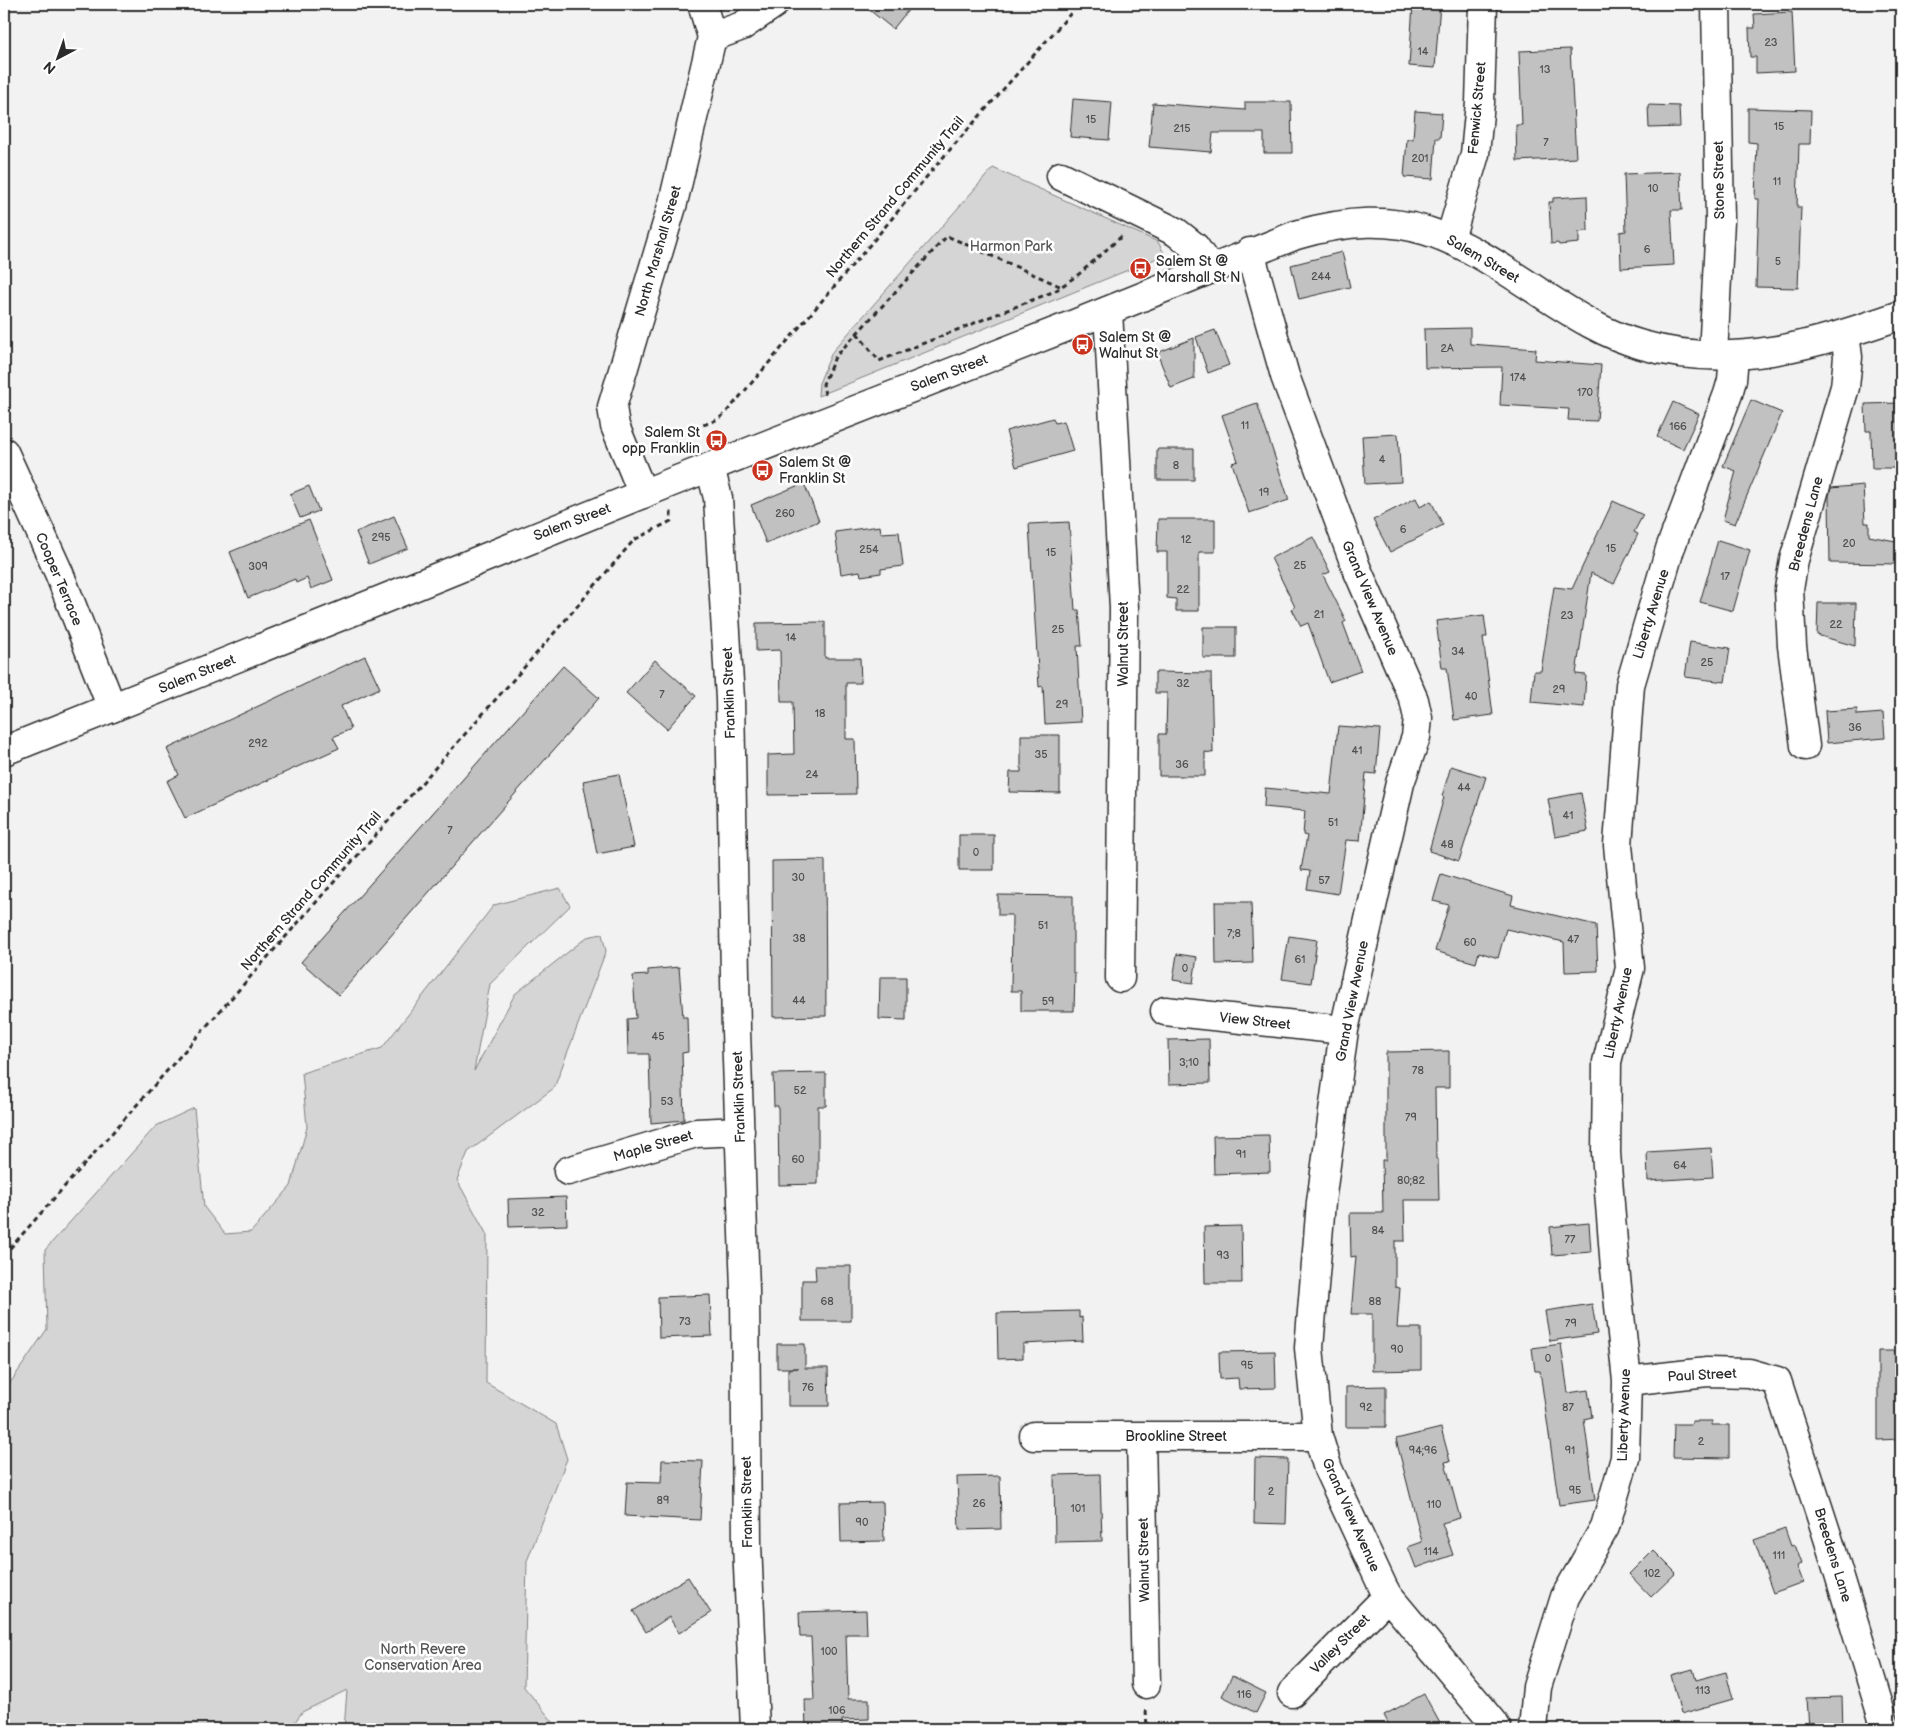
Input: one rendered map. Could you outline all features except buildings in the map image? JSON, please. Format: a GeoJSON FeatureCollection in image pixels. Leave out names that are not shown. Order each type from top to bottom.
{"type":"FeatureCollection","features":[{"type":"Feature","properties":{"kind":"street"},"geometry":{"type":"LineString","coordinates":[[702,4],[712,37],[742,26],[774,4]]}},
{"type":"Feature","properties":{"kind":"street","name":"Fenwick Street"},"geometry":{"type":"LineString","coordinates":[[1450,239],[1475,154],[1480,104],[1483,4]]}},
{"type":"Feature","properties":{"kind":"street","name":"Stone Street"},"geometry":{"type":"LineString","coordinates":[[1716,4],[1724,356]]}},
{"type":"Feature","properties":{"kind":"street","name":"North Marshall Street"},"geometry":{"type":"LineString","coordinates":[[643,494],[614,426],[612,407],[673,203],[712,37]]}},
{"type":"Feature","properties":{"kind":"street"},"geometry":{"type":"LineString","coordinates":[[1062,176],[1182,235],[1195,247],[1210,269]]}},
{"type":"Feature","properties":{"kind":"street","name":"Salem Street"},"geometry":{"type":"LineString","coordinates":[[4,751],[1296,234],[1352,223],[1386,222],[1420,228],[1450,239],[1485,257],[1585,322],[1610,334],[1652,348],[1691,355],[1724,356],[1799,346],[1844,334],[1901,314]]}},
{"type":"Feature","properties":{"kind":"street","name":"Grand View Avenue"},"geometry":{"type":"LineString","coordinates":[[1250,252],[1285,376],[1356,567],[1414,700],[1418,718],[1416,737],[1400,783],[1344,1030],[1321,1202],[1309,1348],[1318,1436],[1328,1469],[1388,1596],[1497,1729]]}},
{"type":"Feature","properties":{"kind":"street","name":"Walnut Street"},"geometry":{"type":"LineString","coordinates":[[1108,310],[1124,608],[1120,978]]}},
{"type":"Feature","properties":{"kind":"street","name":"Breedens Lane"},"geometry":{"type":"LineString","coordinates":[[1805,746],[1792,646],[1789,589],[1794,560],[1845,387],[1848,358],[1844,334]]}},
{"type":"Feature","properties":{"kind":"street","name":"Liberty Avenue"},"geometry":{"type":"LineString","coordinates":[[1533,1729],[1537,1687],[1565,1597],[1605,1527],[1625,1458],[1627,1381],[1615,1268],[1606,1152],[1607,1062],[1630,968],[1618,845],[1630,685],[1670,549],[1732,380],[1724,356]]}},
{"type":"Feature","properties":{"kind":"street","name":"Cooper Terrace"},"geometry":{"type":"LineString","coordinates":[[4,452],[59,573],[112,708]]}},
{"type":"Feature","properties":{"kind":"street","name":"Franklin Street"},"geometry":{"type":"LineString","coordinates":[[710,467],[718,498],[730,699],[745,1290],[747,1544],[755,1729]]}},
{"type":"Feature","properties":{"kind":"street","name":"View Street"},"geometry":{"type":"LineString","coordinates":[[1165,1012],[1344,1030]]}},
{"type":"Feature","properties":{"kind":"street","name":"Maple Street"},"geometry":{"type":"LineString","coordinates":[[568,1171],[696,1133],[740,1131]]}},
{"type":"Feature","properties":{"kind":"street","name":"Paul Street"},"geometry":{"type":"LineString","coordinates":[[1627,1381],[1707,1372],[1749,1373],[1776,1381]]}},
{"type":"Feature","properties":{"kind":"street","name":"Breedens Lane"},"geometry":{"type":"LineString","coordinates":[[1776,1381],[1828,1538],[1886,1729]]}},
{"type":"Feature","properties":{"kind":"street","name":"Brookline Street"},"geometry":{"type":"LineString","coordinates":[[1034,1436],[1318,1436]]}},
{"type":"Feature","properties":{"kind":"street","name":"Walnut Street"},"geometry":{"type":"LineString","coordinates":[[1141,1436],[1146,1684]]}},
{"type":"Feature","properties":{"kind":"street","name":"Valley Street"},"geometry":{"type":"LineString","coordinates":[[1292,1693],[1388,1596]]}},
{"type":"Feature","properties":{"kind":"path","name":"Northern Strand Community Trail"},"geometry":{"type":"LineString","coordinates":[[731,407],[951,148],[1079,4]]}},
{"type":"Feature","properties":{"kind":"path"},"geometry":{"type":"LineString","coordinates":[[857,332],[879,361],[1062,287],[1096,260],[1142,215]]}},
{"type":"Feature","properties":{"kind":"path"},"geometry":{"type":"LineString","coordinates":[[834,418],[824,393],[823,384],[835,357],[947,236],[1062,287]]}},
{"type":"Feature","properties":{"kind":"path","name":"Northern Strand Community Trail"},"geometry":{"type":"LineString","coordinates":[[4,1255],[543,646],[634,540]]}},
{"type":"Feature","properties":{"kind":"green space","name":"Harmon Park"},"geometry":{"type":"Polygon","coordinates":[[[993,168],[1158,242],[1165,255],[818,396],[819,383],[832,352],[993,168]]]}},
{"type":"Feature","properties":{"kind":"green space","name":"North Revere Conservation Area"},"geometry":{"type":"Polygon","coordinates":[[[560,888],[570,906],[490,984],[474,1071],[515,994],[587,937],[602,934],[606,951],[554,1088],[468,1152],[457,1180],[487,1235],[486,1383],[556,1424],[567,1459],[527,1561],[524,1687],[559,1729],[344,1729],[347,1690],[302,1712],[290,1729],[4,1729],[4,1392],[47,1329],[45,1250],[156,1126],[194,1108],[204,1207],[225,1234],[251,1232],[291,1186],[307,1127],[302,1073],[382,1048],[494,905],[560,888]]]}},
{"type":"Feature","properties":{"kind":"place","name":"Salem St @ Marshall St N"},"geometry":{"type":"Point","coordinates":[1140,269]}},
{"type":"Feature","properties":{"kind":"place","name":"Salem St @ Walnut St"},"geometry":{"type":"Point","coordinates":[1083,345]}},
{"type":"Feature","properties":{"kind":"place","name":"Salem St opp Franklin"},"geometry":{"type":"Point","coordinates":[716,440]}},
{"type":"Feature","properties":{"kind":"place","name":"Salem St @ Franklin St"},"geometry":{"type":"Point","coordinates":[763,470]}}]}
